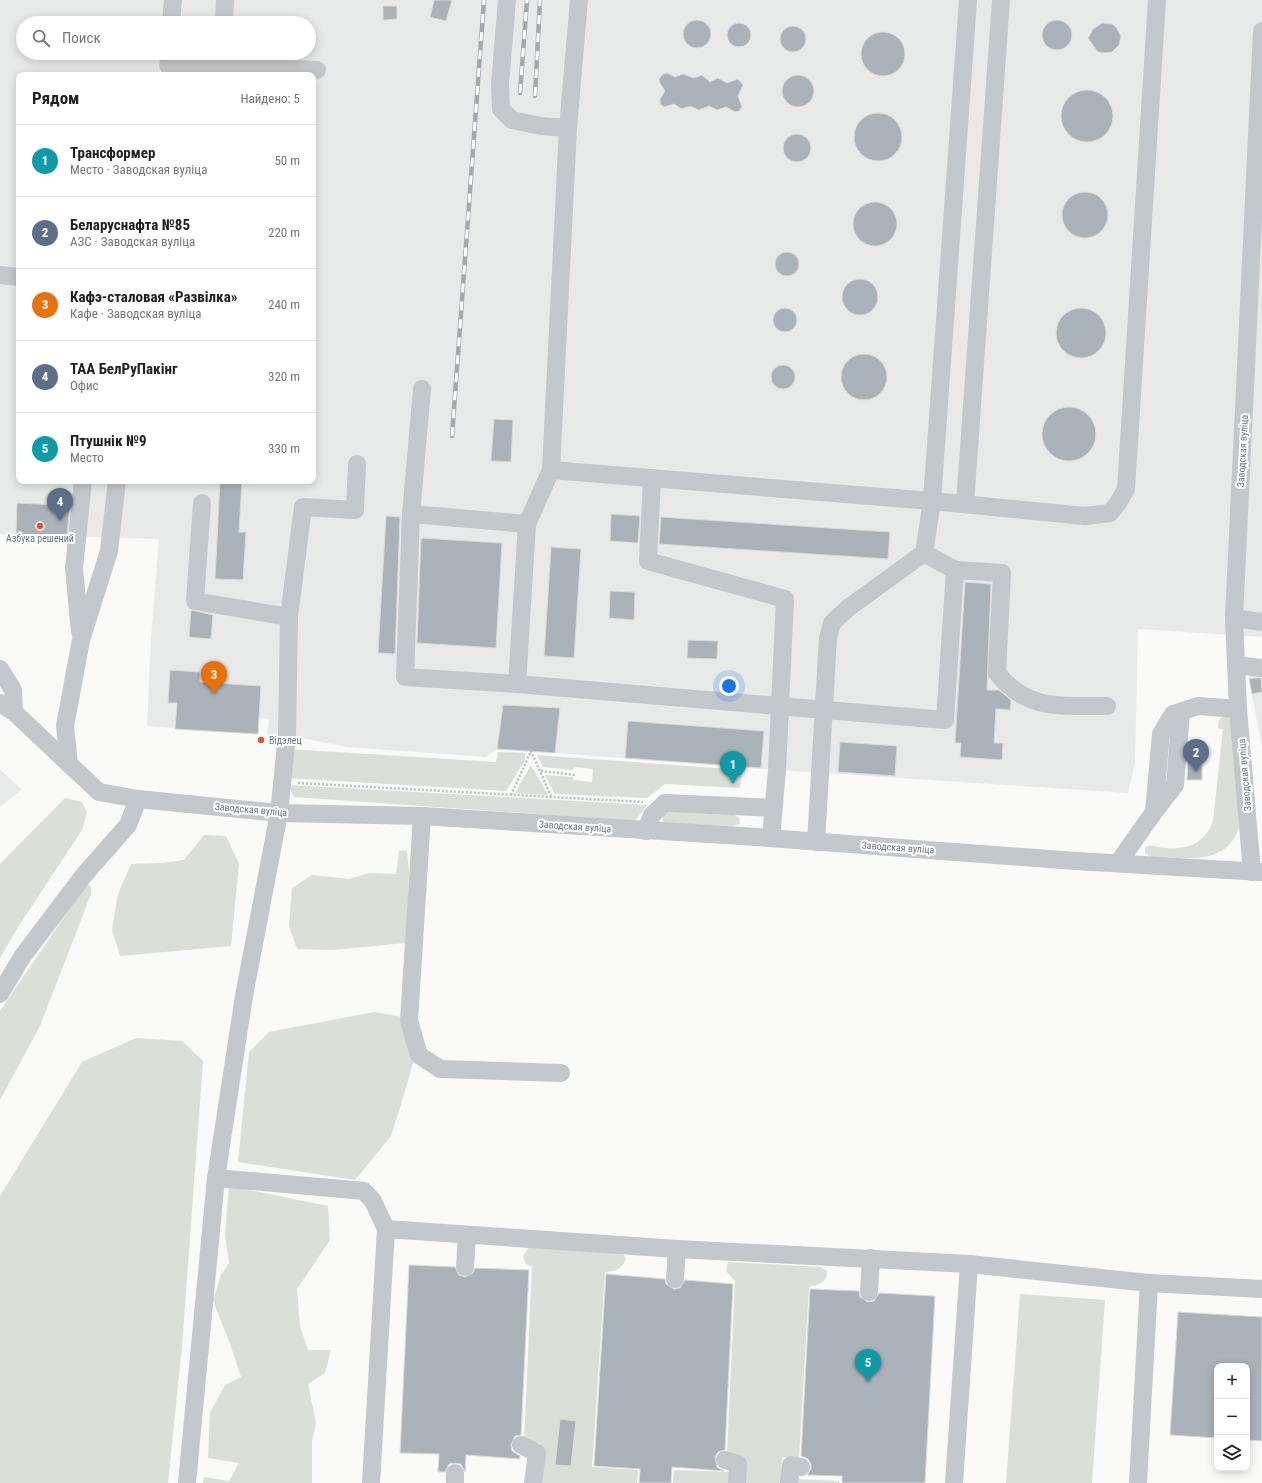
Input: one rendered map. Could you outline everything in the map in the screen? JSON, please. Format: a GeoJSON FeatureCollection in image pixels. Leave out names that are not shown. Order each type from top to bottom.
{"type":"FeatureCollection","features":[{"type":"Feature","properties":{"kind":"street"},"geometry":{"type":"LineString","coordinates":[[172,16],[173,0]]}},
{"type":"Feature","properties":{"kind":"street"},"geometry":{"type":"LineString","coordinates":[[224,16],[225,0]]}},
{"type":"Feature","properties":{"kind":"street"},"geometry":{"type":"LineString","coordinates":[[507,0],[500,84],[501,109],[512,120],[541,126],[568,128]]}},
{"type":"Feature","properties":{"kind":"street"},"geometry":{"type":"LineString","coordinates":[[516,684],[527,524],[551,470],[568,128],[579,0]]}},
{"type":"Feature","properties":{"kind":"street"},"geometry":{"type":"LineString","coordinates":[[816,842],[828,638],[832,622],[880,583],[924,553],[932,501],[968,0]]}},
{"type":"Feature","properties":{"kind":"street"},"geometry":{"type":"LineString","coordinates":[[965,504],[1001,0]]}},
{"type":"Feature","properties":{"kind":"street"},"geometry":{"type":"LineString","coordinates":[[551,470],[932,501],[1085,516],[1110,513],[1126,489],[1157,0]]}},
{"type":"Feature","properties":{"kind":"street","name":"Заводская вуліца"},"geometry":{"type":"LineString","coordinates":[[7,708],[99,792],[138,799],[279,813],[422,816],[771,838],[1076,861],[1257,872],[1238,709],[1234,618],[1258,204],[1262,31]]}},
{"type":"Feature","properties":{"kind":"street"},"geometry":{"type":"LineString","coordinates":[[167,64],[222,60],[317,70]]}},
{"type":"Feature","properties":{"kind":"street"},"geometry":{"type":"LineString","coordinates":[[0,275],[16,277]]}},
{"type":"Feature","properties":{"kind":"street"},"geometry":{"type":"LineString","coordinates":[[422,389],[411,514],[405,677],[516,684],[945,720],[955,570]]}},
{"type":"Feature","properties":{"kind":"street"},"geometry":{"type":"LineString","coordinates":[[187,1483],[216,1178],[244,996],[279,813],[287,735],[289,618],[303,507],[355,510],[357,464]]}},
{"type":"Feature","properties":{"kind":"street"},"geometry":{"type":"LineString","coordinates":[[652,478],[648,561],[785,599],[777,770],[772,808],[771,838]]}},
{"type":"Feature","properties":{"kind":"street"},"geometry":{"type":"LineString","coordinates":[[81,640],[74,568],[82,484]]}},
{"type":"Feature","properties":{"kind":"street"},"geometry":{"type":"LineString","coordinates":[[69,764],[65,726],[81,640],[109,551],[117,484]]}},
{"type":"Feature","properties":{"kind":"street"},"geometry":{"type":"LineString","coordinates":[[202,503],[195,601],[289,618]]}},
{"type":"Feature","properties":{"kind":"street"},"geometry":{"type":"LineString","coordinates":[[411,514],[527,524]]}},
{"type":"Feature","properties":{"kind":"street"},"geometry":{"type":"LineString","coordinates":[[924,553],[955,570],[1002,573],[997,673],[1006,684],[1024,698],[1039,703],[1049,705],[1106,706]]}},
{"type":"Feature","properties":{"kind":"street"},"geometry":{"type":"LineString","coordinates":[[1234,618],[1262,622]]}},
{"type":"Feature","properties":{"kind":"street"},"geometry":{"type":"LineString","coordinates":[[1236,665],[1262,668]]}},
{"type":"Feature","properties":{"kind":"street"},"geometry":{"type":"LineString","coordinates":[[0,668],[13,690],[7,708]]}},
{"type":"Feature","properties":{"kind":"street"},"geometry":{"type":"LineString","coordinates":[[1118,863],[1154,812],[1161,734],[1173,714],[1198,706],[1238,709]]}},
{"type":"Feature","properties":{"kind":"street"},"geometry":{"type":"LineString","coordinates":[[0,994],[22,957],[79,882],[128,825],[138,799]]}},
{"type":"Feature","properties":{"kind":"street"},"geometry":{"type":"LineString","coordinates":[[646,830],[652,815],[665,803],[772,808]]}},
{"type":"Feature","properties":{"kind":"street"},"geometry":{"type":"LineString","coordinates":[[422,816],[409,1021],[419,1055],[440,1069],[561,1073]]}},
{"type":"Feature","properties":{"kind":"street"},"geometry":{"type":"LineString","coordinates":[[216,1178],[364,1191],[373,1201],[386,1229],[371,1483]]}},
{"type":"Feature","properties":{"kind":"street"},"geometry":{"type":"LineString","coordinates":[[386,1229],[677,1249],[969,1264],[1149,1282],[1262,1289]]}},
{"type":"Feature","properties":{"kind":"street"},"geometry":{"type":"LineString","coordinates":[[465,1267],[467,1235]]}},
{"type":"Feature","properties":{"kind":"street"},"geometry":{"type":"LineString","coordinates":[[675,1279],[677,1249]]}},
{"type":"Feature","properties":{"kind":"street"},"geometry":{"type":"LineString","coordinates":[[869,1292],[871,1258]]}},
{"type":"Feature","properties":{"kind":"street"},"geometry":{"type":"LineString","coordinates":[[954,1483],[969,1264]]}},
{"type":"Feature","properties":{"kind":"street"},"geometry":{"type":"LineString","coordinates":[[1138,1483],[1149,1282]]}},
{"type":"Feature","properties":{"kind":"street"},"geometry":{"type":"LineString","coordinates":[[521,1445],[538,1453],[533,1483]]}},
{"type":"Feature","properties":{"kind":"street"},"geometry":{"type":"LineString","coordinates":[[725,1460],[738,1464],[737,1483]]}},
{"type":"Feature","properties":{"kind":"street"},"geometry":{"type":"LineString","coordinates":[[789,1483],[791,1465],[801,1467]]}},
{"type":"Feature","properties":{"kind":"path"},"geometry":{"type":"LineString","coordinates":[[510,795],[531,751],[552,798]]}},
{"type":"Feature","properties":{"kind":"path"},"geometry":{"type":"LineString","coordinates":[[540,771],[576,774]]}},
{"type":"Feature","properties":{"kind":"path"},"geometry":{"type":"LineString","coordinates":[[282,782],[552,798],[648,802]]}},
{"type":"Feature","properties":{"kind":"shaded area"},"geometry":{"type":"Polygon","coordinates":[[[0,0],[1262,0],[1262,637],[1138,629],[1135,763],[1128,793],[777,770],[531,751],[497,749],[486,757],[347,747],[287,735],[267,736],[269,719],[259,718],[258,734],[147,726],[151,639],[159,539],[0,534],[0,0]]]}},
{"type":"Feature","properties":{"kind":"shaded area"},"geometry":{"type":"Polygon","coordinates":[[[1250,673],[1262,675],[1262,747],[1249,679],[1250,673]]]}},
{"type":"Feature","properties":{"kind":"shaded area"},"geometry":{"type":"Polygon","coordinates":[[[1224,715],[1229,715],[1234,720],[1240,824],[1234,838],[1226,848],[1216,854],[1204,857],[1151,857],[1145,853],[1145,847],[1180,848],[1194,844],[1205,836],[1209,830],[1213,822],[1223,729],[1218,728],[1219,720],[1224,715]]]}},
{"type":"Feature","properties":{"kind":"shaded area"},"geometry":{"type":"Polygon","coordinates":[[[288,749],[496,762],[498,752],[525,753],[525,760],[506,791],[286,778],[288,749]]]}},
{"type":"Feature","properties":{"kind":"shaded area"},"geometry":{"type":"Polygon","coordinates":[[[537,755],[742,770],[740,788],[665,784],[647,798],[555,794],[545,775],[573,777],[573,780],[592,782],[593,769],[574,767],[573,770],[543,767],[537,755]]]}},
{"type":"Feature","properties":{"kind":"shaded area"},"geometry":{"type":"Polygon","coordinates":[[[531,765],[548,795],[515,793],[531,765]]]}},
{"type":"Feature","properties":{"kind":"shaded area"},"geometry":{"type":"Polygon","coordinates":[[[0,770],[22,789],[0,807],[0,770]]]}},
{"type":"Feature","properties":{"kind":"shaded area"},"geometry":{"type":"Polygon","coordinates":[[[288,785],[647,805],[635,821],[294,797],[288,785]]]}},
{"type":"Feature","properties":{"kind":"shaded area"},"geometry":{"type":"Polygon","coordinates":[[[65,798],[82,802],[87,813],[82,830],[18,927],[0,958],[0,864],[65,798]]]}},
{"type":"Feature","properties":{"kind":"shaded area"},"geometry":{"type":"Polygon","coordinates":[[[664,812],[734,815],[739,817],[740,824],[732,826],[662,823],[664,812]]]}},
{"type":"Feature","properties":{"kind":"shaded area"},"geometry":{"type":"Polygon","coordinates":[[[204,835],[226,836],[239,864],[231,946],[120,956],[112,930],[118,894],[131,864],[161,863],[184,860],[204,835]]]}},
{"type":"Feature","properties":{"kind":"shaded area"},"geometry":{"type":"Polygon","coordinates":[[[407,850],[409,872],[406,943],[333,950],[297,949],[289,926],[292,888],[312,875],[349,879],[369,873],[396,874],[399,851],[407,850]]]}},
{"type":"Feature","properties":{"kind":"shaded area"},"geometry":{"type":"Polygon","coordinates":[[[89,885],[91,887],[91,894],[40,1026],[0,1100],[0,1011],[84,888],[89,885]]]}},
{"type":"Feature","properties":{"kind":"shaded area"},"geometry":{"type":"Polygon","coordinates":[[[374,1012],[402,1017],[415,1055],[391,1136],[355,1180],[238,1162],[249,1052],[269,1032],[374,1012]]]}},
{"type":"Feature","properties":{"kind":"shaded area"},"geometry":{"type":"Polygon","coordinates":[[[136,1038],[182,1041],[203,1061],[182,1346],[168,1483],[0,1483],[0,1196],[82,1062],[136,1038]]]}},
{"type":"Feature","properties":{"kind":"shaded area"},"geometry":{"type":"Polygon","coordinates":[[[229,1186],[328,1206],[330,1240],[297,1289],[300,1326],[308,1350],[331,1350],[325,1373],[308,1384],[316,1423],[312,1441],[312,1483],[203,1483],[204,1477],[229,1481],[239,1463],[208,1458],[210,1413],[225,1385],[241,1377],[213,1301],[221,1275],[229,1263],[225,1235],[229,1186]]]}},
{"type":"Feature","properties":{"kind":"shaded area"},"geometry":{"type":"Polygon","coordinates":[[[529,1247],[622,1252],[626,1259],[622,1266],[618,1269],[605,1272],[592,1467],[638,1470],[637,1483],[537,1483],[524,1441],[532,1267],[526,1264],[523,1256],[529,1247]]]}},
{"type":"Feature","properties":{"kind":"shaded area"},"geometry":{"type":"Polygon","coordinates":[[[728,1262],[820,1267],[827,1271],[826,1278],[822,1282],[809,1287],[799,1457],[782,1457],[781,1483],[741,1483],[727,1454],[735,1281],[726,1271],[728,1262]]]}},
{"type":"Feature","properties":{"kind":"shaded area"},"geometry":{"type":"Polygon","coordinates":[[[1020,1294],[1105,1300],[1092,1483],[1006,1483],[1020,1294]]]}},
{"type":"Feature","properties":{"kind":"shaded area"},"geometry":{"type":"Polygon","coordinates":[[[674,1470],[731,1472],[731,1483],[673,1483],[674,1470]]]}},
{"type":"Feature","properties":{"kind":"shaded area"},"geometry":{"type":"Polygon","coordinates":[[[795,1479],[839,1481],[839,1483],[795,1483],[795,1479]]]}},
{"type":"Feature","properties":{"kind":"building"},"geometry":{"type":"Polygon","coordinates":[[[434,0],[452,0],[446,21],[430,17],[434,0]]]}},
{"type":"Feature","properties":{"kind":"building"},"geometry":{"type":"Polygon","coordinates":[[[383,6],[397,6],[397,19],[383,20],[383,6]]]}},
{"type":"Feature","properties":{"kind":"building"},"geometry":{"type":"Polygon","coordinates":[[[697,20],[707,24],[711,34],[707,44],[697,48],[687,44],[683,34],[687,24],[697,20]]]}},
{"type":"Feature","properties":{"kind":"building"},"geometry":{"type":"Polygon","coordinates":[[[1057,20],[1068,24],[1072,35],[1068,46],[1057,50],[1046,46],[1042,35],[1046,24],[1057,20]]]}},
{"type":"Feature","properties":{"kind":"building"},"geometry":{"type":"Polygon","coordinates":[[[739,23],[747,27],[751,35],[747,43],[739,47],[731,43],[727,35],[731,27],[739,23]]]}},
{"type":"Feature","properties":{"kind":"building"},"geometry":{"type":"Polygon","coordinates":[[[1102,23],[1112,24],[1116,27],[1121,36],[1119,45],[1112,52],[1102,53],[1097,51],[1088,38],[1093,29],[1102,23]]]}},
{"type":"Feature","properties":{"kind":"building"},"geometry":{"type":"Polygon","coordinates":[[[793,26],[802,30],[806,39],[802,48],[793,52],[784,48],[780,39],[784,30],[793,26]]]}},
{"type":"Feature","properties":{"kind":"building"},"geometry":{"type":"Polygon","coordinates":[[[879,32],[887,32],[899,38],[905,50],[905,58],[899,70],[887,76],[879,76],[867,70],[861,58],[861,50],[867,38],[879,32]]]}},
{"type":"Feature","properties":{"kind":"building"},"geometry":{"type":"Polygon","coordinates":[[[667,73],[675,77],[683,74],[694,78],[702,75],[710,82],[718,78],[727,83],[738,79],[743,85],[738,96],[742,107],[739,111],[735,112],[726,107],[717,110],[709,106],[699,110],[690,106],[682,109],[674,104],[664,107],[660,104],[660,99],[665,91],[659,79],[663,74],[667,73]]]}},
{"type":"Feature","properties":{"kind":"building"},"geometry":{"type":"Polygon","coordinates":[[[795,75],[801,75],[811,82],[814,91],[813,97],[807,104],[801,107],[795,107],[785,100],[782,94],[782,88],[789,78],[795,75]]]}},
{"type":"Feature","properties":{"kind":"building"},"geometry":{"type":"Polygon","coordinates":[[[1082,90],[1092,90],[1102,94],[1109,101],[1113,111],[1113,121],[1109,131],[1102,138],[1092,142],[1082,142],[1072,138],[1065,131],[1061,121],[1061,111],[1065,101],[1072,94],[1082,90]]]}},
{"type":"Feature","properties":{"kind":"building"},"geometry":{"type":"Polygon","coordinates":[[[878,113],[887,115],[895,120],[900,128],[902,137],[900,146],[895,154],[887,159],[878,161],[869,159],[861,154],[856,146],[854,137],[856,128],[861,120],[869,115],[878,113]]]}},
{"type":"Feature","properties":{"kind":"building"},"geometry":{"type":"Polygon","coordinates":[[[797,134],[807,138],[811,148],[807,158],[797,162],[787,158],[783,148],[787,138],[797,134]]]}},
{"type":"Feature","properties":{"kind":"building"},"geometry":{"type":"Polygon","coordinates":[[[1081,192],[1089,192],[1098,196],[1104,202],[1108,215],[1104,228],[1098,234],[1089,238],[1081,238],[1072,234],[1066,228],[1062,219],[1062,211],[1066,202],[1072,196],[1081,192]]]}},
{"type":"Feature","properties":{"kind":"building"},"geometry":{"type":"Polygon","coordinates":[[[871,202],[879,202],[884,203],[891,208],[896,215],[896,233],[891,240],[884,245],[871,246],[863,243],[856,236],[853,228],[853,220],[856,212],[863,205],[871,202]]]}},
{"type":"Feature","properties":{"kind":"building"},"geometry":{"type":"Polygon","coordinates":[[[787,252],[796,255],[799,264],[796,273],[787,276],[778,273],[775,264],[778,255],[787,252]]]}},
{"type":"Feature","properties":{"kind":"building"},"geometry":{"type":"Polygon","coordinates":[[[864,279],[873,284],[877,290],[877,304],[873,310],[864,315],[856,315],[847,310],[843,304],[842,293],[847,284],[853,280],[864,279]]]}},
{"type":"Feature","properties":{"kind":"building"},"geometry":{"type":"Polygon","coordinates":[[[785,308],[794,311],[797,320],[794,329],[785,332],[776,329],[773,320],[776,311],[785,308]]]}},
{"type":"Feature","properties":{"kind":"building"},"geometry":{"type":"Polygon","coordinates":[[[1081,308],[1090,310],[1101,319],[1106,333],[1104,342],[1095,353],[1081,358],[1072,356],[1061,347],[1056,333],[1058,324],[1067,313],[1081,308]]]}},
{"type":"Feature","properties":{"kind":"building"},"geometry":{"type":"Polygon","coordinates":[[[864,354],[877,358],[883,364],[887,377],[883,390],[877,396],[864,400],[851,396],[845,390],[841,377],[845,364],[851,358],[864,354]]]}},
{"type":"Feature","properties":{"kind":"building"},"geometry":{"type":"Polygon","coordinates":[[[783,365],[792,368],[795,377],[792,386],[783,389],[774,386],[771,377],[774,368],[783,365]]]}},
{"type":"Feature","properties":{"kind":"building"},"geometry":{"type":"Polygon","coordinates":[[[1069,407],[1079,409],[1088,415],[1094,424],[1096,434],[1094,444],[1088,453],[1079,459],[1069,461],[1059,459],[1050,453],[1044,444],[1042,434],[1044,424],[1050,415],[1059,409],[1069,407]]]}},
{"type":"Feature","properties":{"kind":"building"},"geometry":{"type":"Polygon","coordinates":[[[494,419],[513,420],[511,462],[491,461],[494,419]]]}},
{"type":"Feature","properties":{"kind":"building"},"geometry":{"type":"Polygon","coordinates":[[[220,484],[242,484],[239,532],[246,532],[243,580],[215,579],[220,484]]]}},
{"type":"Feature","properties":{"kind":"building"},"geometry":{"type":"Polygon","coordinates":[[[59,494],[71,495],[67,536],[16,534],[17,503],[58,505],[59,494]]]}},
{"type":"Feature","properties":{"kind":"building"},"geometry":{"type":"Polygon","coordinates":[[[611,514],[640,516],[638,543],[610,541],[611,514]]]}},
{"type":"Feature","properties":{"kind":"building"},"geometry":{"type":"Polygon","coordinates":[[[386,516],[400,517],[395,654],[378,653],[386,516]]]}},
{"type":"Feature","properties":{"kind":"building"},"geometry":{"type":"Polygon","coordinates":[[[661,517],[890,532],[888,559],[659,544],[661,517]]]}},
{"type":"Feature","properties":{"kind":"building"},"geometry":{"type":"Polygon","coordinates":[[[421,538],[502,543],[496,648],[417,643],[421,538]]]}},
{"type":"Feature","properties":{"kind":"building"},"geometry":{"type":"Polygon","coordinates":[[[551,547],[581,549],[574,658],[544,656],[551,547]]]}},
{"type":"Feature","properties":{"kind":"building"},"geometry":{"type":"Polygon","coordinates":[[[965,582],[991,584],[987,690],[999,690],[1011,700],[1010,710],[996,709],[994,743],[1003,743],[1002,760],[960,757],[961,743],[955,743],[965,582]]]}},
{"type":"Feature","properties":{"kind":"building"},"geometry":{"type":"Polygon","coordinates":[[[610,591],[635,592],[634,620],[609,618],[610,591]]]}},
{"type":"Feature","properties":{"kind":"building"},"geometry":{"type":"Polygon","coordinates":[[[191,610],[213,615],[211,639],[189,637],[191,610]]]}},
{"type":"Feature","properties":{"kind":"building"},"geometry":{"type":"Polygon","coordinates":[[[688,640],[718,641],[717,659],[687,658],[688,640]]]}},
{"type":"Feature","properties":{"kind":"building"},"geometry":{"type":"Polygon","coordinates":[[[170,670],[200,672],[200,682],[261,686],[258,734],[175,729],[177,703],[168,703],[170,670]]]}},
{"type":"Feature","properties":{"kind":"building"},"geometry":{"type":"Polygon","coordinates":[[[1261,678],[1262,692],[1252,694],[1249,679],[1261,678]]]}},
{"type":"Feature","properties":{"kind":"building"},"geometry":{"type":"Polygon","coordinates":[[[503,705],[560,708],[555,753],[497,749],[503,705]]]}},
{"type":"Feature","properties":{"kind":"building"},"geometry":{"type":"Polygon","coordinates":[[[628,721],[764,731],[761,768],[625,758],[628,721]]]}},
{"type":"Feature","properties":{"kind":"building"},"geometry":{"type":"Polygon","coordinates":[[[840,742],[897,746],[895,776],[838,772],[840,742]]]}},
{"type":"Feature","properties":{"kind":"building"},"geometry":{"type":"Polygon","coordinates":[[[1188,758],[1202,758],[1202,780],[1187,780],[1188,758]]]}},
{"type":"Feature","properties":{"kind":"building"},"geometry":{"type":"Polygon","coordinates":[[[409,1265],[455,1267],[459,1275],[465,1277],[473,1273],[475,1268],[529,1270],[521,1435],[515,1436],[511,1445],[512,1451],[520,1456],[520,1459],[466,1455],[465,1472],[461,1464],[455,1463],[449,1464],[445,1472],[438,1472],[439,1454],[400,1453],[409,1265]]]}},
{"type":"Feature","properties":{"kind":"building"},"geometry":{"type":"Polygon","coordinates":[[[606,1274],[665,1279],[666,1284],[674,1289],[680,1288],[685,1280],[733,1284],[725,1450],[718,1452],[715,1457],[717,1467],[724,1471],[672,1467],[671,1483],[639,1483],[640,1469],[594,1466],[606,1274]]]}},
{"type":"Feature","properties":{"kind":"building"},"geometry":{"type":"Polygon","coordinates":[[[810,1289],[859,1291],[860,1297],[868,1302],[874,1301],[879,1293],[935,1296],[925,1483],[842,1483],[842,1476],[807,1475],[811,1469],[811,1464],[808,1459],[801,1456],[810,1289]]]}},
{"type":"Feature","properties":{"kind":"building"},"geometry":{"type":"Polygon","coordinates":[[[1178,1312],[1262,1317],[1262,1441],[1250,1440],[1250,1363],[1214,1363],[1214,1438],[1170,1435],[1178,1312]]]}},
{"type":"Feature","properties":{"kind":"building"},"geometry":{"type":"Polygon","coordinates":[[[560,1419],[576,1421],[571,1466],[555,1465],[560,1419]]]}},
{"type":"Feature","properties":{"kind":"railway"},"geometry":{"type":"LineString","coordinates":[[452,436],[484,0]]}},
{"type":"Feature","properties":{"kind":"railway"},"geometry":{"type":"LineString","coordinates":[[520,93],[527,0]]}},
{"type":"Feature","properties":{"kind":"railway"},"geometry":{"type":"LineString","coordinates":[[535,96],[540,0]]}},
{"type":"Feature","properties":{"kind":"place","name":"ТАА БелРуПакінг"},"geometry":{"type":"Point","coordinates":[60,521]}},
{"type":"Feature","properties":{"kind":"place","name":"Азбука решений"},"geometry":{"type":"Point","coordinates":[40,526]}},
{"type":"Feature","properties":{"kind":"place","name":"Кафэ-сталовая «Развілка»"},"geometry":{"type":"Point","coordinates":[214,694]}},
{"type":"Feature","properties":{"kind":"place","name":"Відэлец"},"geometry":{"type":"Point","coordinates":[261,740]}},
{"type":"Feature","properties":{"kind":"place","name":"Беларуснафта №85"},"geometry":{"type":"Point","coordinates":[1196,772]}},
{"type":"Feature","properties":{"kind":"place","name":"Трансформер"},"geometry":{"type":"Point","coordinates":[733,784]}},
{"type":"Feature","properties":{"kind":"place","name":"Птушнік №9"},"geometry":{"type":"Point","coordinates":[868,1382]}}]}
